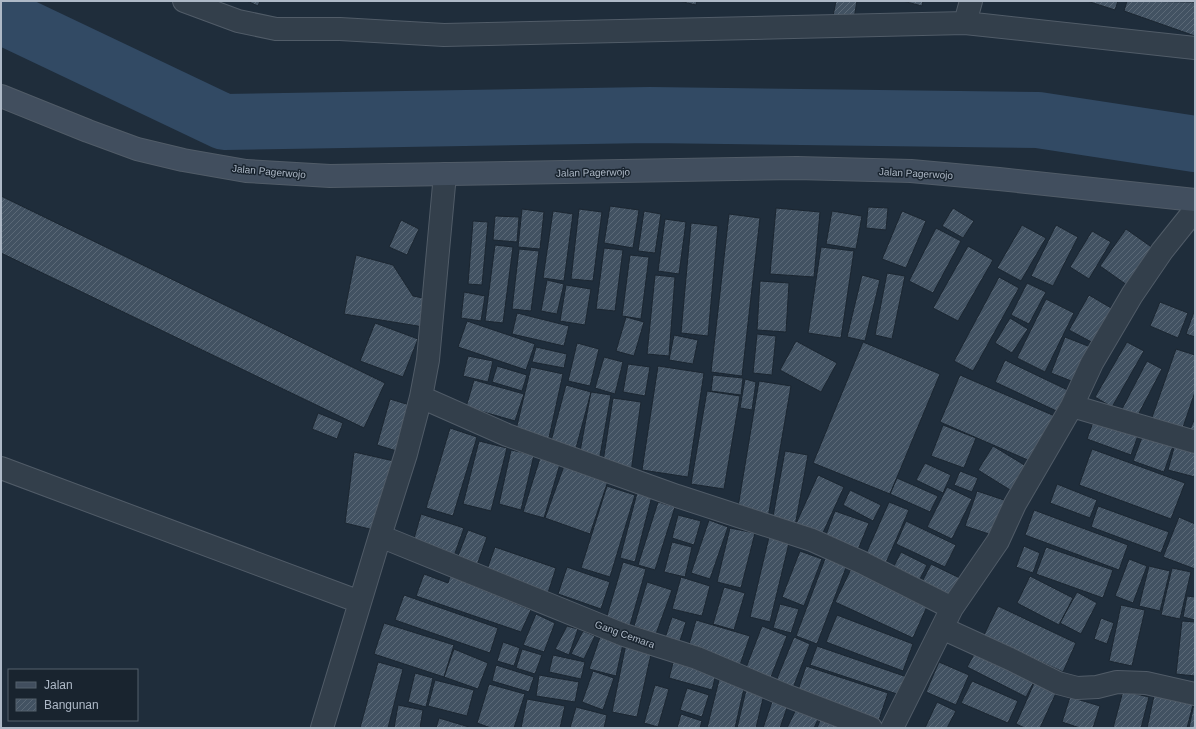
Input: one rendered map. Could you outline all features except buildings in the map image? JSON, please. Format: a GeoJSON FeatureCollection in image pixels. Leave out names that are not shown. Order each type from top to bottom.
{"type":"FeatureCollection","features":[{"type":"Feature","properties":{"kind":"main road","name":"Jalan Pagerwojo"},"geometry":{"type":"LineString","coordinates":[[1,96],[137,149],[183,160],[246,171],[330,176],[797,168],[911,171],[1195,200]]}},
{"type":"Feature","properties":{"kind":"street"},"geometry":{"type":"LineString","coordinates":[[184,1],[238,21],[276,28],[340,29],[444,35],[965,23],[1195,48]]}},
{"type":"Feature","properties":{"kind":"street"},"geometry":{"type":"LineString","coordinates":[[965,23],[971,1]]}},
{"type":"Feature","properties":{"kind":"street"},"geometry":{"type":"LineString","coordinates":[[322,728],[406,454],[421,397],[428,360],[445,174]]}},
{"type":"Feature","properties":{"kind":"street"},"geometry":{"type":"LineString","coordinates":[[892,728],[952,608],[998,541],[1015,504],[1072,406],[1092,363],[1132,295],[1162,251],[1190,216],[1195,207]]}},
{"type":"Feature","properties":{"kind":"street"},"geometry":{"type":"LineString","coordinates":[[421,397],[507,434],[677,496],[812,540],[861,562],[952,608]]}},
{"type":"Feature","properties":{"kind":"street"},"geometry":{"type":"LineString","coordinates":[[1072,406],[1195,442]]}},
{"type":"Feature","properties":{"kind":"street"},"geometry":{"type":"LineString","coordinates":[[1,468],[360,602]]}},
{"type":"Feature","properties":{"kind":"street","name":"Gang Cemara"},"geometry":{"type":"LineString","coordinates":[[380,536],[624,635],[697,658],[785,696],[871,728]]}},
{"type":"Feature","properties":{"kind":"street"},"geometry":{"type":"LineString","coordinates":[[942,628],[1058,683],[1077,688],[1097,687],[1117,682],[1146,683],[1195,694]]}},
{"type":"Feature","properties":{"kind":"waterway"},"geometry":{"type":"LineString","coordinates":[[1,16],[224,122],[650,115],[1038,120],[1195,144]]}}]}
